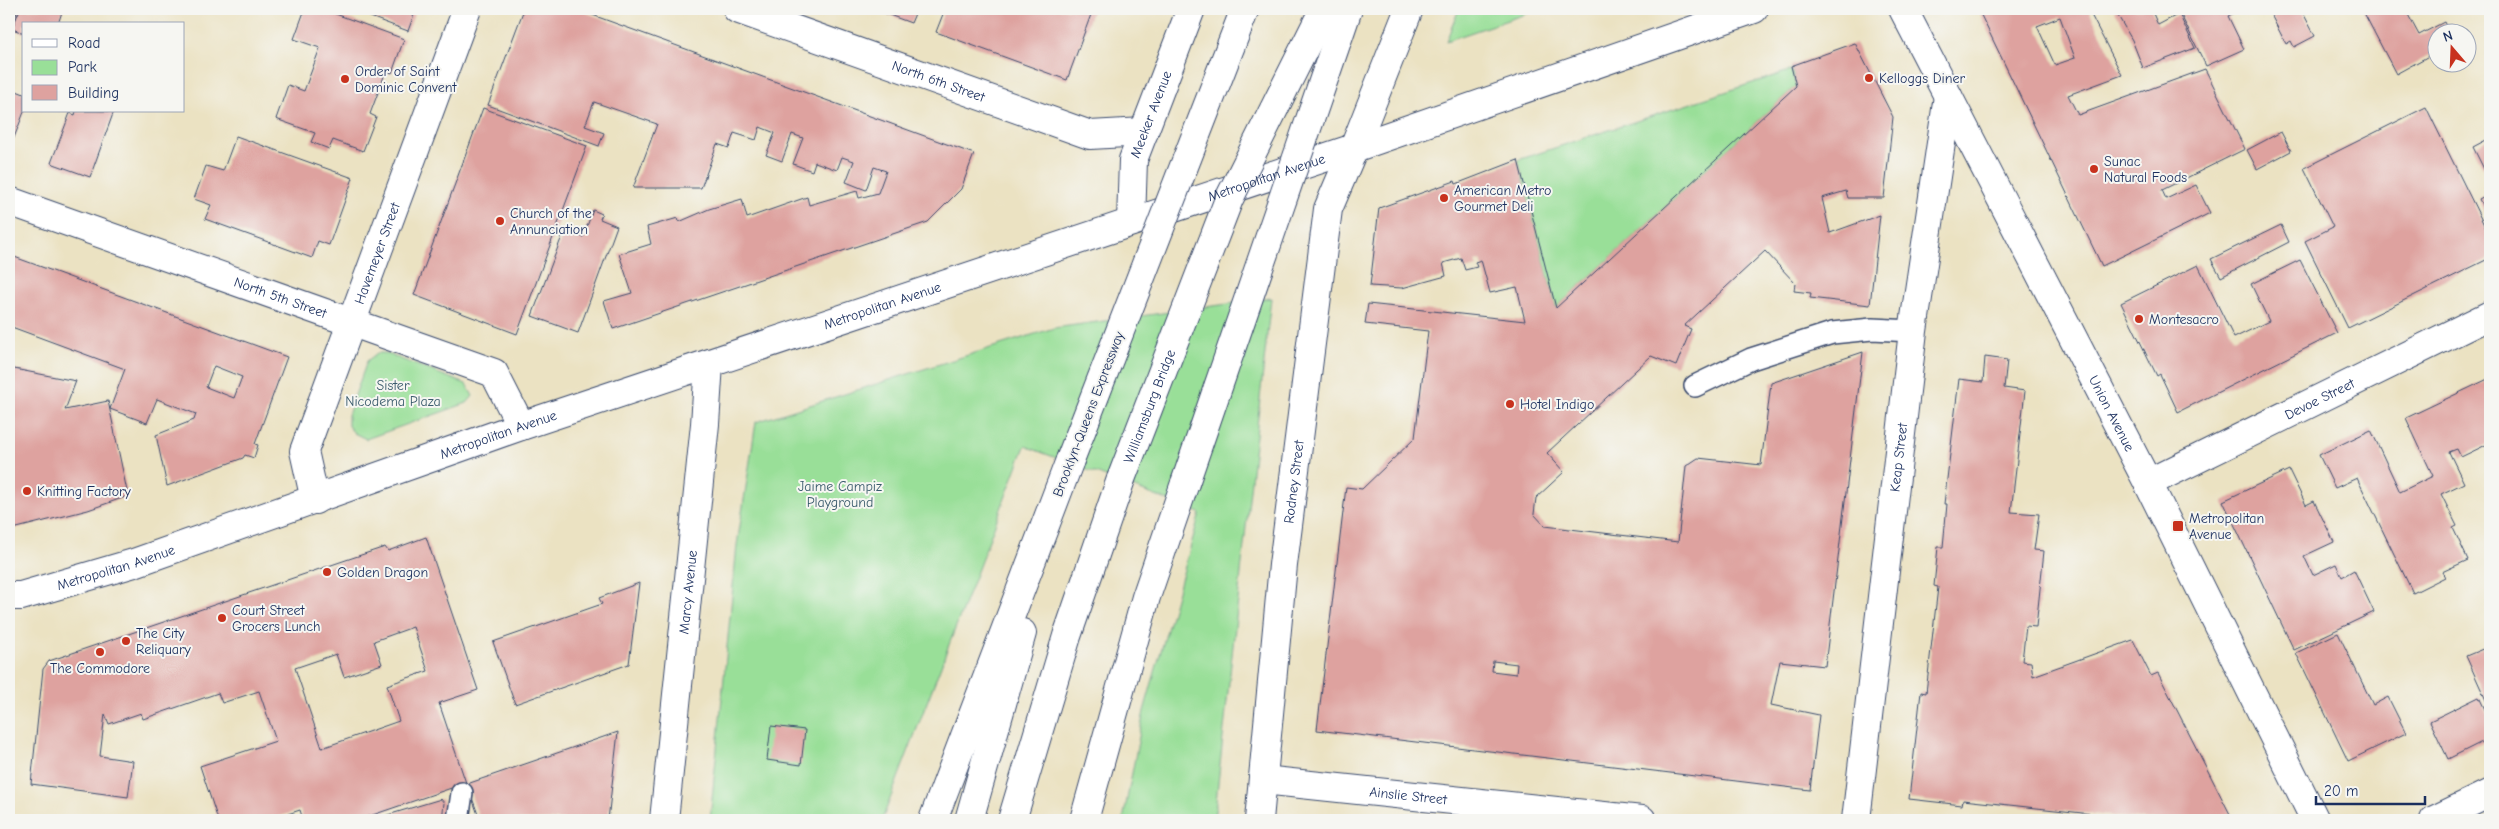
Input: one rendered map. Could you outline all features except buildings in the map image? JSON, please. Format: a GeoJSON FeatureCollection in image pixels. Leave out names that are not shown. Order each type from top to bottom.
{"type":"FeatureCollection","features":[{"type":"Feature","properties":{"kind":"main road","name":"Havemeyer Street"},"geometry":{"type":"LineString","coordinates":[[315,500],[304,451],[467,9]]}},
{"type":"Feature","properties":{"kind":"main road","name":"North 6th Street"},"geometry":{"type":"LineString","coordinates":[[737,9],[1090,135],[1144,132]]}},
{"type":"Feature","properties":{"kind":"main road","name":"Meeker Avenue"},"geometry":{"type":"LineString","coordinates":[[1132,222],[1133,160],[1191,9]]}},
{"type":"Feature","properties":{"kind":"main road","name":"Brooklyn-Queens Expressway"},"geometry":{"type":"LineString","coordinates":[[933,820],[1245,9]]}},
{"type":"Feature","properties":{"kind":"main road","name":"Williamsburg Bridge"},"geometry":{"type":"LineString","coordinates":[[1012,820],[1067,636],[1121,478],[1229,199],[1324,9]]}},
{"type":"Feature","properties":{"kind":"main road"},"geometry":{"type":"LineString","coordinates":[[1084,820],[1146,597],[1348,9]]}},
{"type":"Feature","properties":{"kind":"main road"},"geometry":{"type":"LineString","coordinates":[[1354,148],[1409,9]]}},
{"type":"Feature","properties":{"kind":"main road","name":"Metropolitan Avenue"},"geometry":{"type":"LineString","coordinates":[[9,596],[21,596],[134,563],[521,426],[1354,148],[1754,9]]}},
{"type":"Feature","properties":{"kind":"main road","name":"Union Avenue"},"geometry":{"type":"LineString","coordinates":[[1903,9],[2148,483],[2315,820]]}},
{"type":"Feature","properties":{"kind":"main road","name":"Keap Street"},"geometry":{"type":"LineString","coordinates":[[1856,820],[1913,331],[1948,96]]}},
{"type":"Feature","properties":{"kind":"main road","name":"Rodney Street"},"geometry":{"type":"LineString","coordinates":[[1259,820],[1283,565],[1328,209],[1354,148]]}},
{"type":"Feature","properties":{"kind":"main road","name":"North 5th Street"},"geometry":{"type":"LineString","coordinates":[[9,201],[494,373],[521,426]]}},
{"type":"Feature","properties":{"kind":"main road","name":"Devoe Street"},"geometry":{"type":"LineString","coordinates":[[2148,483],[2490,315]]}},
{"type":"Feature","properties":{"kind":"main road","name":"Marcy Avenue"},"geometry":{"type":"LineString","coordinates":[[664,820],[705,424],[709,364]]}},
{"type":"Feature","properties":{"kind":"main road"},"geometry":{"type":"LineString","coordinates":[[969,820],[1070,460]]}},
{"type":"Feature","properties":{"kind":"main road","name":"Ainslie Street"},"geometry":{"type":"LineString","coordinates":[[1264,780],[1642,820]]}},
{"type":"Feature","properties":{"kind":"main road"},"geometry":{"type":"LineString","coordinates":[[2434,820],[2490,792]]}},
{"type":"Feature","properties":{"kind":"lane"},"geometry":{"type":"LineString","coordinates":[[1695,386],[1751,359],[1832,333],[1872,328],[1913,331]]}},
{"type":"Feature","properties":{"kind":"lane"},"geometry":{"type":"LineString","coordinates":[[458,820],[462,793]]}},
{"type":"Feature","properties":{"kind":"green space"},"geometry":{"type":"Polygon","coordinates":[[[1459,9],[1540,9],[1446,41],[1459,9]]]}},
{"type":"Feature","properties":{"kind":"green space"},"geometry":{"type":"Polygon","coordinates":[[[1792,70],[1796,86],[1556,308],[1518,160],[1792,70]]]}},
{"type":"Feature","properties":{"kind":"green space","name":"Jaime Campiz Playground"},"geometry":{"type":"Polygon","coordinates":[[[1271,298],[1214,820],[1123,820],[1144,711],[1200,513],[1025,446],[882,820],[710,820],[737,545],[756,422],[1054,328],[1271,298]]]}},
{"type":"Feature","properties":{"kind":"green space","name":"Sister Nicodema Plaza"},"geometry":{"type":"Polygon","coordinates":[[[377,353],[385,353],[466,384],[473,396],[467,403],[366,439],[354,433],[348,426],[348,415],[367,361],[377,353]]]}},
{"type":"Feature","properties":{"kind":"place","name":"Kelloggs Diner"},"geometry":{"type":"Point","coordinates":[1869,78]}},
{"type":"Feature","properties":{"kind":"place","name":"Order of Saint Dominic Convent"},"geometry":{"type":"Point","coordinates":[345,79]}},
{"type":"Feature","properties":{"kind":"place","name":"Sunac Natural Foods"},"geometry":{"type":"Point","coordinates":[2094,169]}},
{"type":"Feature","properties":{"kind":"place","name":"American Metro Gourmet Deli"},"geometry":{"type":"Point","coordinates":[1444,198]}},
{"type":"Feature","properties":{"kind":"place","name":"Church of the Annunciation"},"geometry":{"type":"Point","coordinates":[500,221]}},
{"type":"Feature","properties":{"kind":"place","name":"Montesacro"},"geometry":{"type":"Point","coordinates":[2139,319]}},
{"type":"Feature","properties":{"kind":"place","name":"Hotel Indigo"},"geometry":{"type":"Point","coordinates":[1510,404]}},
{"type":"Feature","properties":{"kind":"place","name":"Knitting Factory"},"geometry":{"type":"Point","coordinates":[27,491]}},
{"type":"Feature","properties":{"kind":"place","name":"Metropolitan Avenue"},"geometry":{"type":"Point","coordinates":[2178,526]}},
{"type":"Feature","properties":{"kind":"place","name":"Golden Dragon"},"geometry":{"type":"Point","coordinates":[327,572]}},
{"type":"Feature","properties":{"kind":"place","name":"Court Street Grocers Lunch"},"geometry":{"type":"Point","coordinates":[222,618]}},
{"type":"Feature","properties":{"kind":"place","name":"The City Reliquary"},"geometry":{"type":"Point","coordinates":[126,641]}},
{"type":"Feature","properties":{"kind":"place","name":"The Commodore"},"geometry":{"type":"Point","coordinates":[100,652]}}]}
